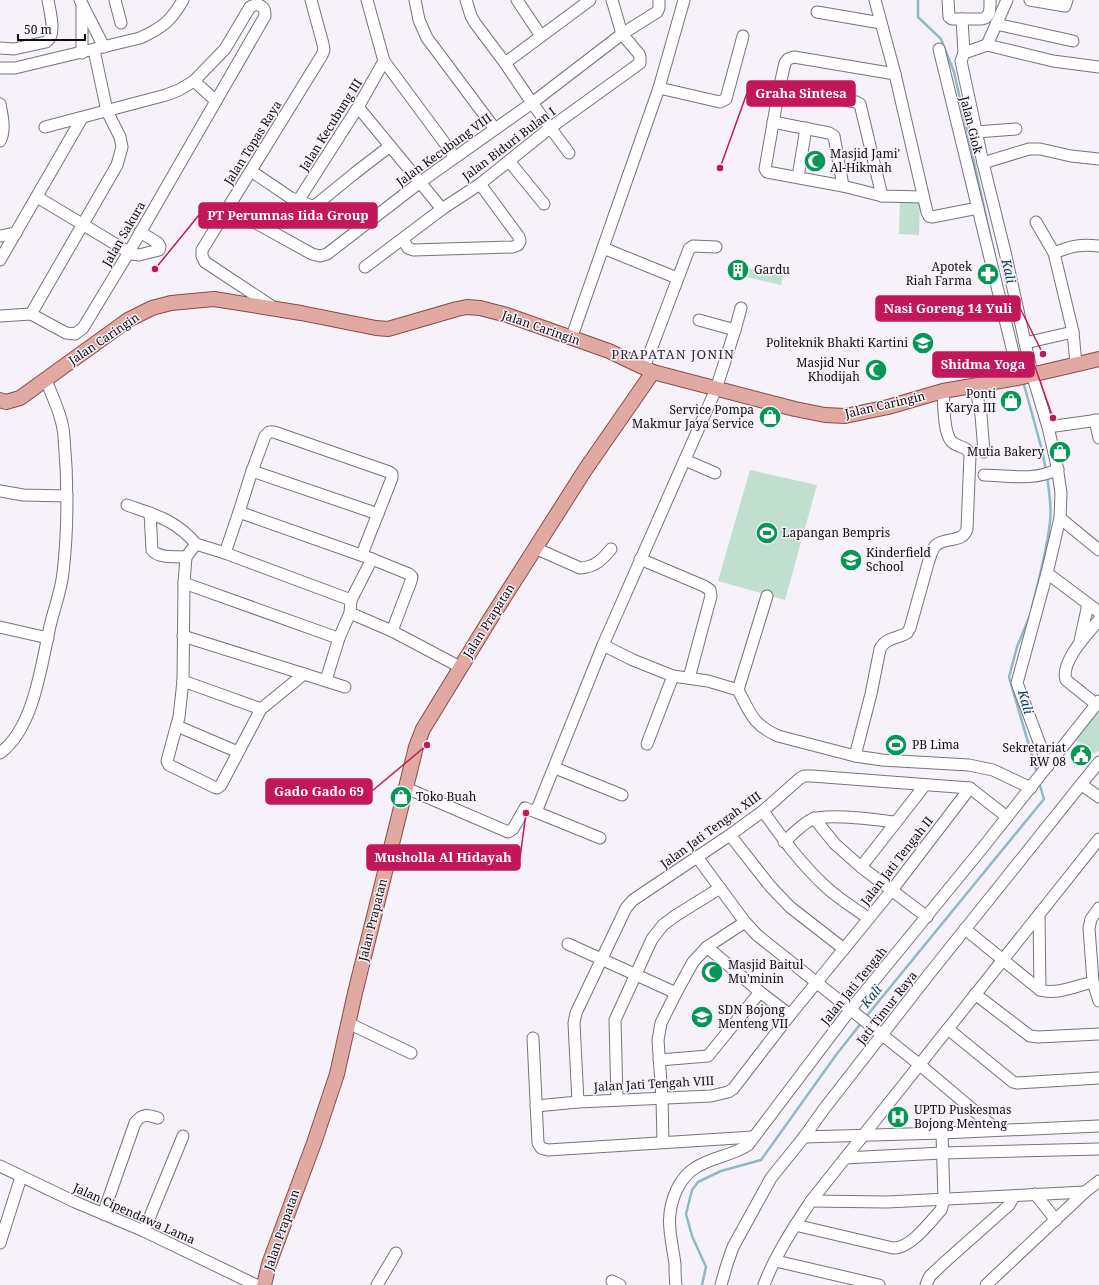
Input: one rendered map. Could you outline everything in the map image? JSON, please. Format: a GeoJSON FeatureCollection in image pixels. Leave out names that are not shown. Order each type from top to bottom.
{"type":"FeatureCollection","features":[{"type":"Feature","properties":{"kind":"main road","name":"Jalan Caringin"},"geometry":{"type":"LineString","coordinates":[[0,400],[6,402],[20,398],[128,320],[152,308],[171,303],[214,299],[388,329],[457,309],[467,307],[480,308],[507,315],[608,351],[648,370],[795,409],[826,415],[845,416],[895,405],[943,391],[1025,376],[1099,359]]}},
{"type":"Feature","properties":{"kind":"main road","name":"Jalan Prapatan"},"geometry":{"type":"LineString","coordinates":[[264,1285],[269,1264],[314,1143],[337,1074],[348,1023],[416,747],[423,729],[460,667],[648,370]]}},
{"type":"Feature","properties":{"kind":"street"},"geometry":{"type":"LineString","coordinates":[[0,48],[14,49],[50,40],[52,30],[48,0]]}},
{"type":"Feature","properties":{"kind":"street"},"geometry":{"type":"LineString","coordinates":[[115,0],[121,22]]}},
{"type":"Feature","properties":{"kind":"street"},"geometry":{"type":"LineString","coordinates":[[0,68],[15,68],[140,38],[158,29],[174,15],[183,0]]}},
{"type":"Feature","properties":{"kind":"street","name":"Jalan Topas Raya"},"geometry":{"type":"LineString","coordinates":[[275,309],[206,262],[202,256],[202,250],[311,74],[324,50],[311,0]]}},
{"type":"Feature","properties":{"kind":"street"},"geometry":{"type":"LineString","coordinates":[[367,0],[384,61],[455,157]]}},
{"type":"Feature","properties":{"kind":"street"},"geometry":{"type":"LineString","coordinates":[[415,0],[420,20],[427,38],[495,129]]}},
{"type":"Feature","properties":{"kind":"street"},"geometry":{"type":"LineString","coordinates":[[466,0],[475,23],[505,63],[532,104],[569,153]]}},
{"type":"Feature","properties":{"kind":"street"},"geometry":{"type":"LineString","coordinates":[[517,0],[542,36]]}},
{"type":"Feature","properties":{"kind":"street"},"geometry":{"type":"LineString","coordinates":[[505,63],[590,0]]}},
{"type":"Feature","properties":{"kind":"street"},"geometry":{"type":"LineString","coordinates":[[612,0],[622,34]]}},
{"type":"Feature","properties":{"kind":"street","name":"Jalan Kecubung VIII"},"geometry":{"type":"LineString","coordinates":[[229,208],[312,254],[320,256],[327,254],[419,183],[532,104],[622,34],[657,12],[659,8],[659,0]]}},
{"type":"Feature","properties":{"kind":"street"},"geometry":{"type":"LineString","coordinates":[[571,339],[659,88],[684,0]]}},
{"type":"Feature","properties":{"kind":"street"},"geometry":{"type":"LineString","coordinates":[[875,0],[895,74],[922,197],[927,212],[929,216],[932,217],[978,208]]}},
{"type":"Feature","properties":{"kind":"street"},"geometry":{"type":"LineString","coordinates":[[948,0],[949,17],[952,19],[986,18],[990,12],[990,0]]}},
{"type":"Feature","properties":{"kind":"street"},"geometry":{"type":"LineString","coordinates":[[987,45],[1007,0]]}},
{"type":"Feature","properties":{"kind":"street"},"geometry":{"type":"LineString","coordinates":[[1030,0],[1065,6],[1067,0]]}},
{"type":"Feature","properties":{"kind":"street"},"geometry":{"type":"LineString","coordinates":[[0,316],[31,314],[117,165],[122,147],[120,137],[107,111],[99,48],[81,2]]}},
{"type":"Feature","properties":{"kind":"street"},"geometry":{"type":"LineString","coordinates":[[81,2],[82,52]]}},
{"type":"Feature","properties":{"kind":"street","name":"Jalan Sakura"},"geometry":{"type":"LineString","coordinates":[[31,314],[66,333],[75,334],[83,328],[129,252],[265,16],[263,7],[257,4],[250,7],[224,49],[194,81]]}},
{"type":"Feature","properties":{"kind":"street"},"geometry":{"type":"LineString","coordinates":[[817,12],[881,23]]}},
{"type":"Feature","properties":{"kind":"street"},"geometry":{"type":"LineString","coordinates":[[767,596],[738,690],[757,724],[768,732],[855,756],[882,760],[969,765],[1039,778],[1017,683],[1047,573],[1060,518],[1061,493],[1050,472],[1048,427],[1025,376],[1025,343],[961,61],[964,53],[962,19]]}},
{"type":"Feature","properties":{"kind":"street"},"geometry":{"type":"LineString","coordinates":[[996,24],[1073,41]]}},
{"type":"Feature","properties":{"kind":"street","name":"Jalan Biduri Bulan I"},"geometry":{"type":"LineString","coordinates":[[365,267],[403,240],[442,209],[480,184],[550,128],[640,63],[639,54],[622,34]]}},
{"type":"Feature","properties":{"kind":"street"},"geometry":{"type":"LineString","coordinates":[[659,88],[723,102],[726,99],[743,36]]}},
{"type":"Feature","properties":{"kind":"street"},"geometry":{"type":"LineString","coordinates":[[964,53],[987,45],[1053,61],[1099,67]]}},
{"type":"Feature","properties":{"kind":"street","name":"Jalan Giok"},"geometry":{"type":"LineString","coordinates":[[939,49],[978,208],[1025,376]]}},
{"type":"Feature","properties":{"kind":"street"},"geometry":{"type":"LineString","coordinates":[[895,74],[794,57],[788,59],[785,63],[779,89],[765,169],[767,172],[843,186],[882,196],[922,197]]}},
{"type":"Feature","properties":{"kind":"street","name":"Jalan Kecubung III"},"geometry":{"type":"LineString","coordinates":[[298,201],[358,107],[384,61]]}},
{"type":"Feature","properties":{"kind":"street"},"geometry":{"type":"LineString","coordinates":[[45,127],[166,95],[179,90],[194,81],[216,101]]}},
{"type":"Feature","properties":{"kind":"street"},"geometry":{"type":"LineString","coordinates":[[779,89],[856,102],[860,104],[882,196]]}},
{"type":"Feature","properties":{"kind":"street"},"geometry":{"type":"LineString","coordinates":[[0,104],[3,121],[3,135],[0,141]]}},
{"type":"Feature","properties":{"kind":"street"},"geometry":{"type":"LineString","coordinates":[[358,107],[419,183],[442,209]]}},
{"type":"Feature","properties":{"kind":"street"},"geometry":{"type":"LineString","coordinates":[[0,260],[82,118]]}},
{"type":"Feature","properties":{"kind":"street"},"geometry":{"type":"LineString","coordinates":[[773,122],[830,133],[834,136],[843,186]]}},
{"type":"Feature","properties":{"kind":"street"},"geometry":{"type":"LineString","coordinates":[[798,177],[806,128]]}},
{"type":"Feature","properties":{"kind":"street"},"geometry":{"type":"LineString","coordinates":[[976,132],[1016,129]]}},
{"type":"Feature","properties":{"kind":"street"},"geometry":{"type":"LineString","coordinates":[[251,171],[298,201],[311,206],[317,204],[355,172],[390,146]]}},
{"type":"Feature","properties":{"kind":"street"},"geometry":{"type":"LineString","coordinates":[[983,163],[1029,149],[1040,149],[1071,156],[1099,159]]}},
{"type":"Feature","properties":{"kind":"street"},"geometry":{"type":"LineString","coordinates":[[509,160],[544,204]]}},
{"type":"Feature","properties":{"kind":"street"},"geometry":{"type":"LineString","coordinates":[[403,240],[408,248],[413,250],[513,247],[518,245],[520,242],[519,237],[480,184]]}},
{"type":"Feature","properties":{"kind":"street"},"geometry":{"type":"LineString","coordinates":[[37,198],[132,254],[139,255],[158,250],[160,247],[158,243],[140,232]]}},
{"type":"Feature","properties":{"kind":"street"},"geometry":{"type":"LineString","coordinates":[[1036,222],[1054,253],[1073,332],[1076,364]]}},
{"type":"Feature","properties":{"kind":"street"},"geometry":{"type":"LineString","coordinates":[[0,236],[16,233]]}},
{"type":"Feature","properties":{"kind":"street"},"geometry":{"type":"LineString","coordinates":[[648,370],[677,278],[689,249],[693,246],[716,247]]}},
{"type":"Feature","properties":{"kind":"street"},"geometry":{"type":"LineString","coordinates":[[1054,253],[1072,246],[1099,246]]}},
{"type":"Feature","properties":{"kind":"street"},"geometry":{"type":"LineString","coordinates":[[603,248],[677,278]]}},
{"type":"Feature","properties":{"kind":"street"},"geometry":{"type":"LineString","coordinates":[[536,812],[555,768],[577,706],[640,559],[716,389],[741,308]]}},
{"type":"Feature","properties":{"kind":"street"},"geometry":{"type":"LineString","coordinates":[[699,320],[735,330]]}},
{"type":"Feature","properties":{"kind":"street"},"geometry":{"type":"LineString","coordinates":[[1025,343],[1073,332]]}},
{"type":"Feature","properties":{"kind":"street"},"geometry":{"type":"LineString","coordinates":[[0,753],[16,738],[32,704],[63,575],[67,496],[64,437],[63,426],[46,380]]}},
{"type":"Feature","properties":{"kind":"street"},"geometry":{"type":"LineString","coordinates":[[975,385],[980,410],[984,452]]}},
{"type":"Feature","properties":{"kind":"street"},"geometry":{"type":"LineString","coordinates":[[855,756],[882,644],[887,640],[908,633],[929,560],[936,545],[962,537],[967,529],[970,456],[969,451],[953,443],[948,437],[946,430],[943,391]]}},
{"type":"Feature","properties":{"kind":"street"},"geometry":{"type":"LineString","coordinates":[[1048,427],[1097,420],[1099,438]]}},
{"type":"Feature","properties":{"kind":"street"},"geometry":{"type":"LineString","coordinates":[[225,554],[252,471],[265,436],[269,432],[274,432],[289,437],[392,474],[392,478],[378,514],[367,556],[351,600],[350,613],[339,638],[326,680]]}},
{"type":"Feature","properties":{"kind":"street"},"geometry":{"type":"LineString","coordinates":[[685,460],[715,472]]}},
{"type":"Feature","properties":{"kind":"street"},"geometry":{"type":"LineString","coordinates":[[252,471],[378,514]]}},
{"type":"Feature","properties":{"kind":"street"},"geometry":{"type":"LineString","coordinates":[[984,475],[1039,476],[1050,472]]}},
{"type":"Feature","properties":{"kind":"street"},"geometry":{"type":"LineString","coordinates":[[0,491],[23,495],[67,496]]}},
{"type":"Feature","properties":{"kind":"street"},"geometry":{"type":"LineString","coordinates":[[127,505],[150,513],[180,528],[196,544],[351,600]]}},
{"type":"Feature","properties":{"kind":"street"},"geometry":{"type":"LineString","coordinates":[[239,512],[367,556],[409,574],[412,577],[392,631]]}},
{"type":"Feature","properties":{"kind":"street"},"geometry":{"type":"LineString","coordinates":[[150,513],[152,550],[155,554],[160,556],[186,557]]}},
{"type":"Feature","properties":{"kind":"street"},"geometry":{"type":"LineString","coordinates":[[1060,518],[1099,550]]}},
{"type":"Feature","properties":{"kind":"street"},"geometry":{"type":"LineString","coordinates":[[196,544],[186,557],[184,583],[183,681],[177,726],[167,763],[217,788],[221,785],[261,709],[304,674]]}},
{"type":"Feature","properties":{"kind":"street"},"geometry":{"type":"LineString","coordinates":[[535,548],[580,568],[589,568],[596,564],[603,559],[611,549]]}},
{"type":"Feature","properties":{"kind":"street"},"geometry":{"type":"LineString","coordinates":[[640,559],[704,586],[710,590],[711,596],[689,678]]}},
{"type":"Feature","properties":{"kind":"street"},"geometry":{"type":"LineString","coordinates":[[1047,573],[1099,612]]}},
{"type":"Feature","properties":{"kind":"street"},"geometry":{"type":"LineString","coordinates":[[184,583],[339,638]]}},
{"type":"Feature","properties":{"kind":"street"},"geometry":{"type":"LineString","coordinates":[[1080,642],[1088,604]]}},
{"type":"Feature","properties":{"kind":"street"},"geometry":{"type":"LineString","coordinates":[[350,613],[392,631],[460,667]]}},
{"type":"Feature","properties":{"kind":"street"},"geometry":{"type":"LineString","coordinates":[[1098,703],[1066,680],[1064,674],[1065,668],[1080,642],[1099,620]]}},
{"type":"Feature","properties":{"kind":"street"},"geometry":{"type":"LineString","coordinates":[[0,626],[48,638]]}},
{"type":"Feature","properties":{"kind":"street"},"geometry":{"type":"LineString","coordinates":[[184,636],[346,687]]}},
{"type":"Feature","properties":{"kind":"street"},"geometry":{"type":"LineString","coordinates":[[603,645],[633,660],[673,676],[708,681],[738,690]]}},
{"type":"Feature","properties":{"kind":"street"},"geometry":{"type":"LineString","coordinates":[[647,744],[673,676]]}},
{"type":"Feature","properties":{"kind":"street"},"geometry":{"type":"LineString","coordinates":[[183,681],[261,709]]}},
{"type":"Feature","properties":{"kind":"street","name":"Jalan Jati Tengah"},"geometry":{"type":"LineString","coordinates":[[676,1285],[669,1213],[673,1198],[681,1181],[695,1168],[739,1151],[748,1145],[854,1013],[927,917],[1098,703]]}},
{"type":"Feature","properties":{"kind":"street"},"geometry":{"type":"LineString","coordinates":[[177,726],[238,752]]}},
{"type":"Feature","properties":{"kind":"street","name":"Jati Timur Raya"},"geometry":{"type":"LineString","coordinates":[[721,1285],[733,1247],[771,1178],[804,1137],[879,1032],[965,929],[1099,762]]}},
{"type":"Feature","properties":{"kind":"street"},"geometry":{"type":"LineString","coordinates":[[555,768],[622,795]]}},
{"type":"Feature","properties":{"kind":"street","name":"Jalan Jati Tengah XIII"},"geometry":{"type":"LineString","coordinates":[[578,1102],[575,1017],[621,918],[626,908],[633,900],[730,835],[763,811],[804,776],[925,785],[963,786],[970,788]]}},
{"type":"Feature","properties":{"kind":"street"},"geometry":{"type":"LineString","coordinates":[[861,867],[925,785]]}},
{"type":"Feature","properties":{"kind":"street"},"geometry":{"type":"LineString","coordinates":[[1082,785],[1099,797]]}},
{"type":"Feature","properties":{"kind":"street"},"geometry":{"type":"LineString","coordinates":[[406,788],[508,832],[512,829],[525,808],[600,838]]}},
{"type":"Feature","properties":{"kind":"street"},"geometry":{"type":"LineString","coordinates":[[970,788],[1007,817]]}},
{"type":"Feature","properties":{"kind":"street","name":"Jalan Jati Tengah II"},"geometry":{"type":"LineString","coordinates":[[817,982],[892,890],[970,788]]}},
{"type":"Feature","properties":{"kind":"street"},"geometry":{"type":"LineString","coordinates":[[763,811],[784,842],[800,861],[826,887],[868,918]]}},
{"type":"Feature","properties":{"kind":"street"},"geometry":{"type":"LineString","coordinates":[[784,842],[814,818],[839,817],[896,822]]}},
{"type":"Feature","properties":{"kind":"street"},"geometry":{"type":"LineString","coordinates":[[814,818],[835,844],[861,867],[927,917]]}},
{"type":"Feature","properties":{"kind":"street"},"geometry":{"type":"LineString","coordinates":[[730,835],[770,886],[790,907],[844,949]]}},
{"type":"Feature","properties":{"kind":"street"},"geometry":{"type":"LineString","coordinates":[[764,1285],[768,1274],[795,1225],[811,1201],[1099,839]]}},
{"type":"Feature","properties":{"kind":"street"},"geometry":{"type":"LineString","coordinates":[[697,857],[745,922],[764,941],[920,1065],[997,1130]]}},
{"type":"Feature","properties":{"kind":"street"},"geometry":{"type":"LineString","coordinates":[[617,1100],[615,1020],[635,975],[657,931],[675,916],[720,888]]}},
{"type":"Feature","properties":{"kind":"street"},"geometry":{"type":"LineString","coordinates":[[1099,908],[1092,919],[1089,928],[1099,1001]]}},
{"type":"Feature","properties":{"kind":"street"},"geometry":{"type":"LineString","coordinates":[[1039,914],[1040,990]]}},
{"type":"Feature","properties":{"kind":"street"},"geometry":{"type":"LineString","coordinates":[[664,1142],[658,1034],[661,1023],[693,962],[708,947],[745,922]]}},
{"type":"Feature","properties":{"kind":"street"},"geometry":{"type":"LineString","coordinates":[[965,929],[1040,990],[1055,992],[1096,984]]}},
{"type":"Feature","properties":{"kind":"street"},"geometry":{"type":"LineString","coordinates":[[568,944],[602,958],[635,975],[676,993]]}},
{"type":"Feature","properties":{"kind":"street"},"geometry":{"type":"LineString","coordinates":[[708,947],[760,992],[790,1015]]}},
{"type":"Feature","properties":{"kind":"street","name":"Jalan Jati Tengah VIII"},"geometry":{"type":"LineString","coordinates":[[536,1106],[578,1102],[712,1096],[728,1092],[737,1084],[817,982]]}},
{"type":"Feature","properties":{"kind":"street"},"geometry":{"type":"LineString","coordinates":[[659,1060],[708,1056],[760,992]]}},
{"type":"Feature","properties":{"kind":"street"},"geometry":{"type":"LineString","coordinates":[[975,994],[1030,1036],[1038,1037],[1099,1034]]}},
{"type":"Feature","properties":{"kind":"street"},"geometry":{"type":"LineString","coordinates":[[348,1023],[411,1053]]}},
{"type":"Feature","properties":{"kind":"street"},"geometry":{"type":"LineString","coordinates":[[948,1029],[1013,1082],[1099,1078]]}},
{"type":"Feature","properties":{"kind":"street"},"geometry":{"type":"LineString","coordinates":[[533,1038],[538,1143],[542,1148],[548,1150],[753,1137]]}},
{"type":"Feature","properties":{"kind":"street"},"geometry":{"type":"LineString","coordinates":[[103,1214],[135,1123],[139,1118],[147,1115],[158,1118]]}},
{"type":"Feature","properties":{"kind":"street"},"geometry":{"type":"LineString","coordinates":[[804,1137],[1099,1126]]}},
{"type":"Feature","properties":{"kind":"street"},"geometry":{"type":"LineString","coordinates":[[795,1225],[893,1248],[900,1248],[909,1244],[941,1210],[944,1199],[942,1133]]}},
{"type":"Feature","properties":{"kind":"street"},"geometry":{"type":"LineString","coordinates":[[144,1232],[183,1136]]}},
{"type":"Feature","properties":{"kind":"street"},"geometry":{"type":"LineString","coordinates":[[845,1158],[942,1153],[1099,1149]]}},
{"type":"Feature","properties":{"kind":"street","name":"Jalan Cipendawa Lama"},"geometry":{"type":"LineString","coordinates":[[0,1166],[256,1285]]}},
{"type":"Feature","properties":{"kind":"street"},"geometry":{"type":"LineString","coordinates":[[0,1243],[21,1177]]}},
{"type":"Feature","properties":{"kind":"street"},"geometry":{"type":"LineString","coordinates":[[986,1285],[1085,1192],[1099,1181]]}},
{"type":"Feature","properties":{"kind":"street"},"geometry":{"type":"LineString","coordinates":[[811,1201],[887,1202],[1085,1192]]}},
{"type":"Feature","properties":{"kind":"street"},"geometry":{"type":"LineString","coordinates":[[1035,1194],[1056,1220]]}},
{"type":"Feature","properties":{"kind":"street"},"geometry":{"type":"LineString","coordinates":[[926,1285],[930,1276],[1009,1205],[1014,1196]]}},
{"type":"Feature","properties":{"kind":"street"},"geometry":{"type":"LineString","coordinates":[[377,1285],[396,1254]]}},
{"type":"Feature","properties":{"kind":"street"},"geometry":{"type":"LineString","coordinates":[[776,1261],[879,1285]]}},
{"type":"Feature","properties":{"kind":"green space"},"geometry":{"type":"Polygon","coordinates":[[[900,200],[920,201],[919,235],[899,234],[900,200]]]}},
{"type":"Feature","properties":{"kind":"green space"},"geometry":{"type":"Polygon","coordinates":[[[743,267],[783,276],[781,285],[742,276],[743,267]]]}},
{"type":"Feature","properties":{"kind":"green space","name":"Lapangan Bempris"},"geometry":{"type":"Polygon","coordinates":[[[750,470],[817,485],[785,600],[718,581],[750,470]]]}},
{"type":"Feature","properties":{"kind":"green space"},"geometry":{"type":"Polygon","coordinates":[[[1099,711],[1099,750],[1095,754],[1075,740],[1099,711]]]}},
{"type":"Feature","properties":{"kind":"green space","name":"PB Lima"},"geometry":{"type":"Polygon","coordinates":[[[887,740],[907,742],[906,751],[885,748],[887,740]]]}},
{"type":"Feature","properties":{"kind":"waterway","name":"Kali"},"geometry":{"type":"LineString","coordinates":[[918,0],[918,17],[941,39],[954,72],[995,257]]}},
{"type":"Feature","properties":{"kind":"waterway","name":"Kali"},"geometry":{"type":"LineString","coordinates":[[1023,381],[1042,450],[1046,471]]}},
{"type":"Feature","properties":{"kind":"waterway","name":"Kali"},"geometry":{"type":"LineString","coordinates":[[1032,607],[1045,554],[1051,516],[1047,476]]}},
{"type":"Feature","properties":{"kind":"waterway","name":"Kali"},"geometry":{"type":"LineString","coordinates":[[1030,615],[1017,647],[1009,677],[1037,773]]}},
{"type":"Feature","properties":{"kind":"waterway","name":"Kali"},"geometry":{"type":"LineString","coordinates":[[865,1018],[1044,799],[1039,782]]}},
{"type":"Feature","properties":{"kind":"waterway","name":"Kali"},"geometry":{"type":"LineString","coordinates":[[702,1285],[706,1267],[692,1236],[686,1214],[692,1190],[698,1182],[721,1171],[761,1160],[836,1055],[862,1022]]}},
{"type":"Feature","properties":{"kind":"place","name":"Masjid Jami' Al-Hikmah"},"geometry":{"type":"Point","coordinates":[815,161]}},
{"type":"Feature","properties":{"kind":"place","name":"Graha Sintesa"},"geometry":{"type":"Point","coordinates":[720,168]}},
{"type":"Feature","properties":{"kind":"place","name":"PT Perumnas Iida Group"},"geometry":{"type":"Point","coordinates":[155,269]}},
{"type":"Feature","properties":{"kind":"place","name":"Gardu"},"geometry":{"type":"Point","coordinates":[738,270]}},
{"type":"Feature","properties":{"kind":"place","name":"Apotek Riah Farma"},"geometry":{"type":"Point","coordinates":[988,274]}},
{"type":"Feature","properties":{"kind":"place","name":"Politeknik Bhakti Kartini"},"geometry":{"type":"Point","coordinates":[923,343]}},
{"type":"Feature","properties":{"kind":"place","name":"Nasi Goreng 14 Yuli"},"geometry":{"type":"Point","coordinates":[1043,354]}},
{"type":"Feature","properties":{"kind":"place","name":"Masjid Nur Khodijah"},"geometry":{"type":"Point","coordinates":[876,370]}},
{"type":"Feature","properties":{"kind":"place","name":"Ponti Karya III"},"geometry":{"type":"Point","coordinates":[1011,401]}},
{"type":"Feature","properties":{"kind":"place","name":"Service Pompa Makmur Jaya Service"},"geometry":{"type":"Point","coordinates":[770,417]}},
{"type":"Feature","properties":{"kind":"place","name":"Shidma Yoga"},"geometry":{"type":"Point","coordinates":[1053,418]}},
{"type":"Feature","properties":{"kind":"place","name":"Mutia Bakery"},"geometry":{"type":"Point","coordinates":[1060,452]}},
{"type":"Feature","properties":{"kind":"place","name":"Lapangan Bempris"},"geometry":{"type":"Point","coordinates":[767,533]}},
{"type":"Feature","properties":{"kind":"place","name":"Kinderfield School"},"geometry":{"type":"Point","coordinates":[851,560]}},
{"type":"Feature","properties":{"kind":"place","name":"Gado Gado 69"},"geometry":{"type":"Point","coordinates":[427,745]}},
{"type":"Feature","properties":{"kind":"place","name":"PB Lima"},"geometry":{"type":"Point","coordinates":[896,745]}},
{"type":"Feature","properties":{"kind":"place","name":"Sekretariat RW 08"},"geometry":{"type":"Point","coordinates":[1081,755]}},
{"type":"Feature","properties":{"kind":"place","name":"Toko Buah"},"geometry":{"type":"Point","coordinates":[401,797]}},
{"type":"Feature","properties":{"kind":"place","name":"Musholla Al Hidayah"},"geometry":{"type":"Point","coordinates":[526,813]}},
{"type":"Feature","properties":{"kind":"place","name":"Masjid Baitul Mu'minin"},"geometry":{"type":"Point","coordinates":[712,972]}},
{"type":"Feature","properties":{"kind":"place","name":"SDN Bojong Menteng VII"},"geometry":{"type":"Point","coordinates":[702,1017]}},
{"type":"Feature","properties":{"kind":"place","name":"UPTD Puskesmas Bojong Menteng"},"geometry":{"type":"Point","coordinates":[898,1117]}},
{"type":"Feature","properties":{"kind":"district","name":"PRAPATAN JONIN"},"geometry":{"type":"Point","coordinates":[673,354]}}]}
